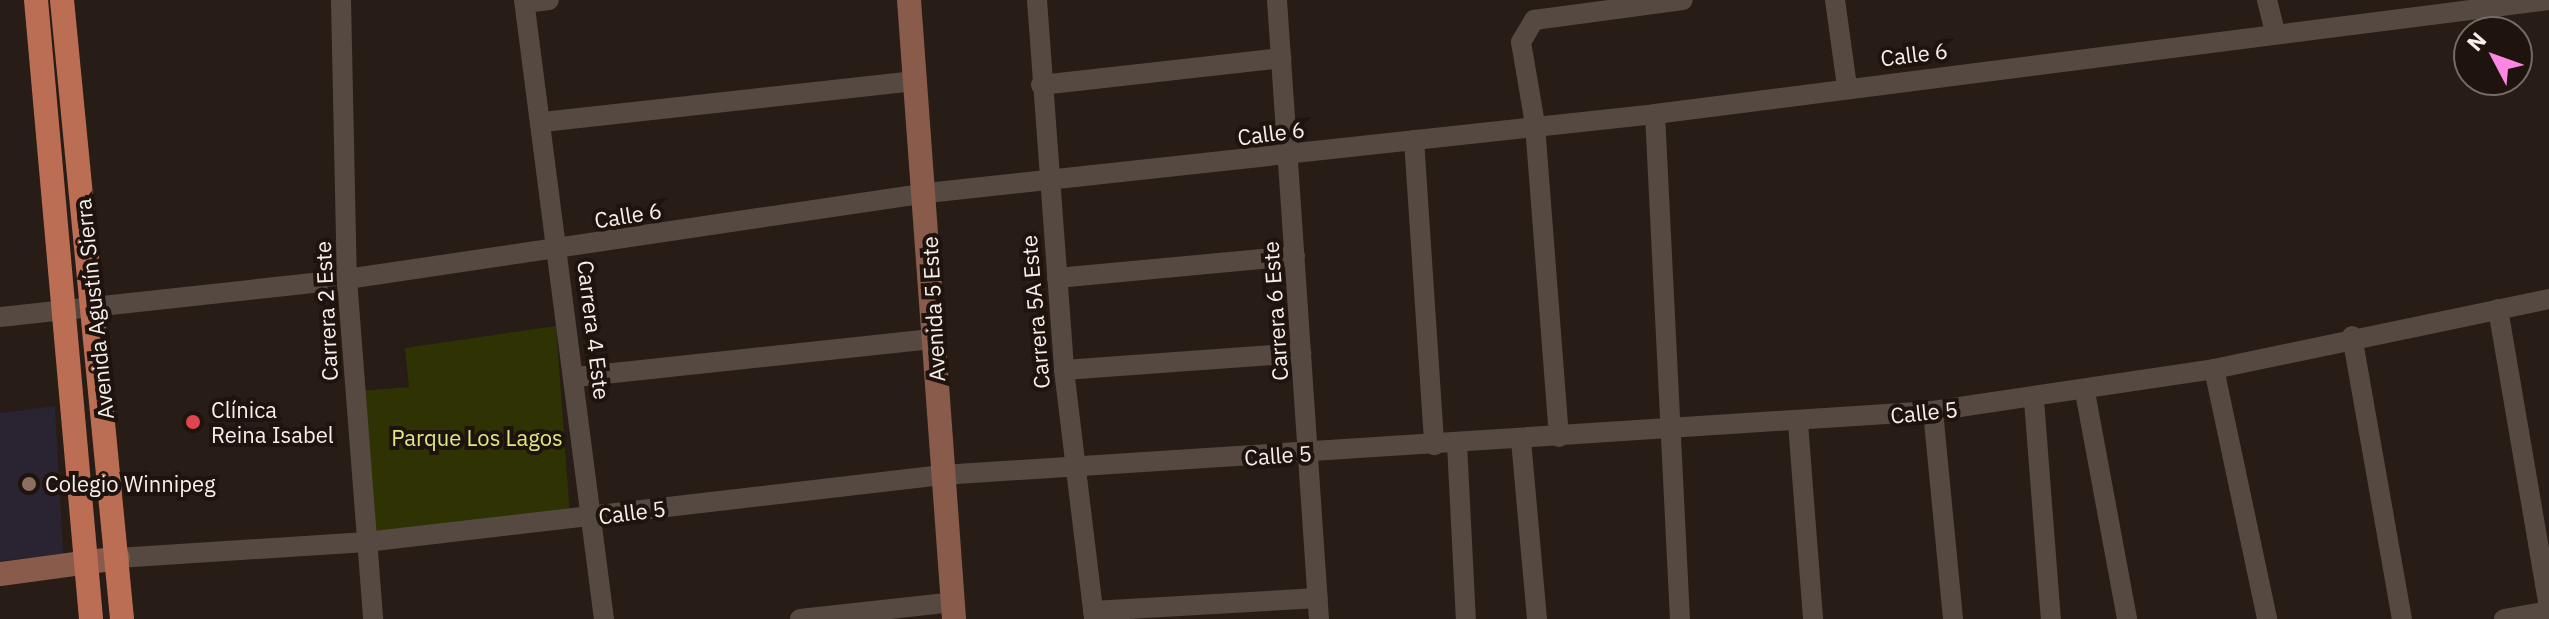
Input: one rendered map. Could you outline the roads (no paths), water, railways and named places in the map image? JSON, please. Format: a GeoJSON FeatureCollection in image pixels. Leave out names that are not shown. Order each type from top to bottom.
{"type":"FeatureCollection","features":[{"type":"Feature","properties":{"kind":"main road","name":"Avenida Agustín Sierra"},"geometry":{"type":"LineString","coordinates":[[36,0],[67,309],[83,562],[91,619]]}},
{"type":"Feature","properties":{"kind":"main road","name":"Avenida Agustín Sierra"},"geometry":{"type":"LineString","coordinates":[[62,0],[95,305],[122,619]]}},
{"type":"Feature","properties":{"kind":"main road","name":"Avenida 5 Este"},"geometry":{"type":"LineString","coordinates":[[909,0],[927,193],[942,475],[953,611]]}},
{"type":"Feature","properties":{"kind":"main road","name":"Calle 5"},"geometry":{"type":"LineString","coordinates":[[0,574],[118,558]]}},
{"type":"Feature","properties":{"kind":"street","name":"Carrera 2 Este"},"geometry":{"type":"LineString","coordinates":[[341,0],[347,279],[373,619]]}},
{"type":"Feature","properties":{"kind":"street"},"geometry":{"type":"LineString","coordinates":[[525,1],[549,0]]}},
{"type":"Feature","properties":{"kind":"street","name":"Carrera 5A Este"},"geometry":{"type":"LineString","coordinates":[[1037,0],[1047,182],[1064,370],[1094,615]]}},
{"type":"Feature","properties":{"kind":"street","name":"Carrera 6 Este"},"geometry":{"type":"LineString","coordinates":[[1277,0],[1319,619]]}},
{"type":"Feature","properties":{"kind":"street"},"geometry":{"type":"LineString","coordinates":[[1559,437],[1535,124],[1521,42],[1534,20],[1683,0]]}},
{"type":"Feature","properties":{"kind":"street"},"geometry":{"type":"LineString","coordinates":[[1835,0],[1847,87]]}},
{"type":"Feature","properties":{"kind":"street"},"geometry":{"type":"LineString","coordinates":[[2267,0],[2275,32]]}},
{"type":"Feature","properties":{"kind":"street","name":"Calle 6"},"geometry":{"type":"LineString","coordinates":[[0,317],[347,279],[560,250],[927,193],[1288,156],[1535,124],[1655,114],[2275,32],[2549,0]]}},
{"type":"Feature","properties":{"kind":"street","name":"Carrera 4 Este"},"geometry":{"type":"LineString","coordinates":[[525,1],[560,250],[604,619]]}},
{"type":"Feature","properties":{"kind":"street"},"geometry":{"type":"LineString","coordinates":[[1041,85],[1281,58]]}},
{"type":"Feature","properties":{"kind":"street"},"geometry":{"type":"LineString","coordinates":[[543,122],[917,81]]}},
{"type":"Feature","properties":{"kind":"street"},"geometry":{"type":"LineString","coordinates":[[1655,114],[1680,619]]}},
{"type":"Feature","properties":{"kind":"street"},"geometry":{"type":"LineString","coordinates":[[1414,140],[1434,445]]}},
{"type":"Feature","properties":{"kind":"street"},"geometry":{"type":"LineString","coordinates":[[1057,278],[1295,256]]}},
{"type":"Feature","properties":{"kind":"street","name":"Calle 5"},"geometry":{"type":"LineString","coordinates":[[118,558],[366,542],[942,475],[1559,437],[1672,433],[1933,411],[2034,400],[2214,369],[2352,336],[2549,299]]}},
{"type":"Feature","properties":{"kind":"street"},"geometry":{"type":"LineString","coordinates":[[2498,309],[2540,494],[2549,608],[2504,619]]}},
{"type":"Feature","properties":{"kind":"street"},"geometry":{"type":"LineString","coordinates":[[2352,336],[2402,619]]}},
{"type":"Feature","properties":{"kind":"street"},"geometry":{"type":"LineString","coordinates":[[576,377],[934,339]]}},
{"type":"Feature","properties":{"kind":"street"},"geometry":{"type":"LineString","coordinates":[[1064,370],[1301,353]]}},
{"type":"Feature","properties":{"kind":"street"},"geometry":{"type":"LineString","coordinates":[[2214,369],[2267,619]]}},
{"type":"Feature","properties":{"kind":"street"},"geometry":{"type":"LineString","coordinates":[[2085,392],[2127,619]]}},
{"type":"Feature","properties":{"kind":"street"},"geometry":{"type":"LineString","coordinates":[[2034,400],[2051,619]]}},
{"type":"Feature","properties":{"kind":"street"},"geometry":{"type":"LineString","coordinates":[[1933,411],[1953,619]]}},
{"type":"Feature","properties":{"kind":"street"},"geometry":{"type":"LineString","coordinates":[[1798,423],[1813,619]]}},
{"type":"Feature","properties":{"kind":"street"},"geometry":{"type":"LineString","coordinates":[[1521,440],[1537,619]]}},
{"type":"Feature","properties":{"kind":"street"},"geometry":{"type":"LineString","coordinates":[[1457,444],[1466,619]]}},
{"type":"Feature","properties":{"kind":"street"},"geometry":{"type":"LineString","coordinates":[[1094,615],[1318,598]]}},
{"type":"Feature","properties":{"kind":"street"},"geometry":{"type":"LineString","coordinates":[[800,619],[953,611]]}},
{"type":"Feature","properties":{"kind":"place","name":"Clínica Reina Isabel"},"geometry":{"type":"Point","coordinates":[193,422]}},
{"type":"Feature","properties":{"kind":"place","name":"Colegio Winnipeg"},"geometry":{"type":"Point","coordinates":[29,484]}},
{"type":"Feature","properties":{"kind":"park label","name":"Parque Los Lagos"},"geometry":{"type":"Point","coordinates":[477,438]}}]}
